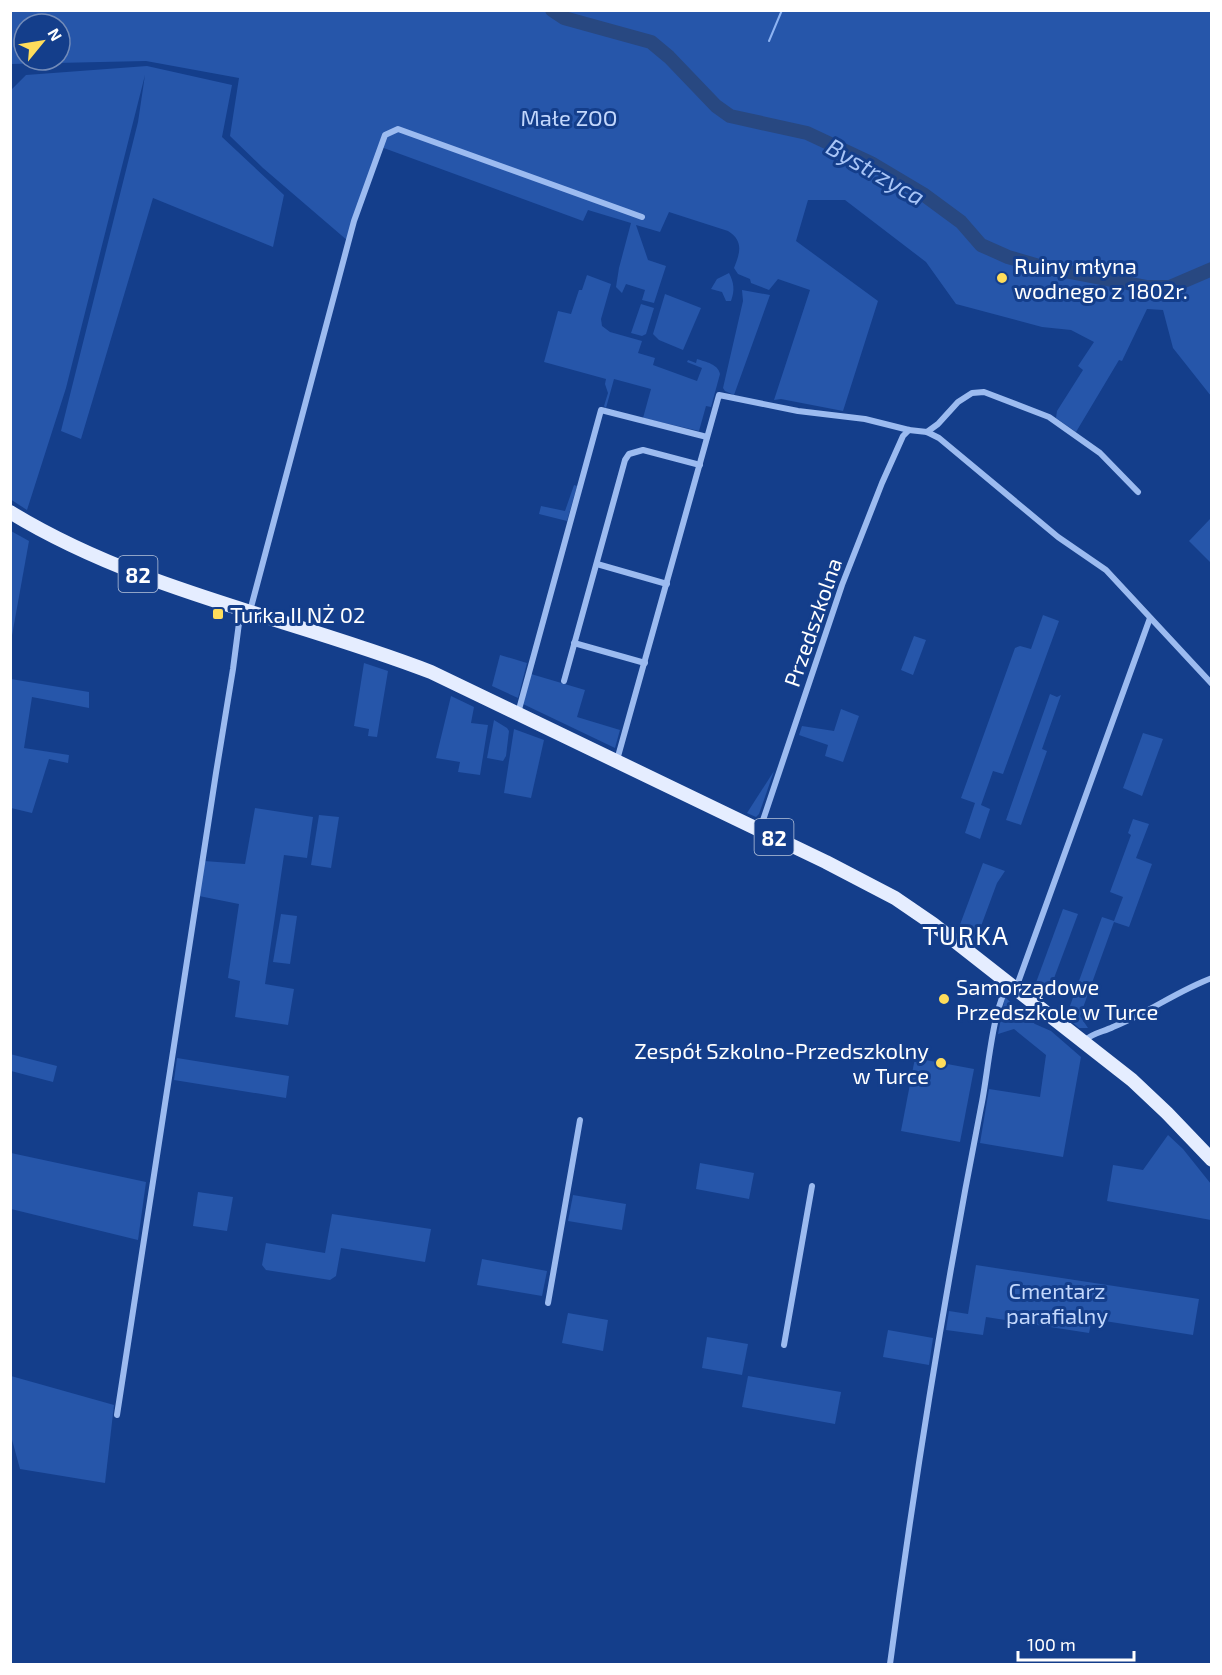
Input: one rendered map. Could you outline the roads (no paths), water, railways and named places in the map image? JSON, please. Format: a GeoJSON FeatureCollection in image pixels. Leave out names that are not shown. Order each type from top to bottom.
{"type":"FeatureCollection","features":[{"type":"Feature","properties":{"kind":"main road","name":"82"},"geometry":{"type":"LineString","coordinates":[[10,512],[52,536],[116,565],[396,658],[431,672],[861,879],[895,898],[933,924],[1084,1041],[1151,1097],[1212,1160]]}},
{"type":"Feature","properties":{"kind":"street"},"geometry":{"type":"LineString","coordinates":[[117,1415],[239,623],[247,610],[354,221],[385,135],[398,129],[642,217]]}},
{"type":"Feature","properties":{"kind":"street"},"geometry":{"type":"LineString","coordinates":[[927,432],[938,424],[958,402],[972,393],[984,392],[1049,417],[1100,453],[1138,492]]}},
{"type":"Feature","properties":{"kind":"street"},"geometry":{"type":"LineString","coordinates":[[617,761],[719,395],[798,411],[865,419],[927,432],[939,438],[1058,537],[1101,566],[1212,684]]}},
{"type":"Feature","properties":{"kind":"street"},"geometry":{"type":"LineString","coordinates":[[518,713],[601,410],[707,437]]}},
{"type":"Feature","properties":{"kind":"street","name":"Przedszkolna"},"geometry":{"type":"LineString","coordinates":[[760,830],[842,585],[882,483],[903,436],[909,430]]}},
{"type":"Feature","properties":{"kind":"street"},"geometry":{"type":"LineString","coordinates":[[564,681],[625,460],[629,454],[643,450],[700,465]]}},
{"type":"Feature","properties":{"kind":"street"},"geometry":{"type":"LineString","coordinates":[[597,564],[667,584]]}},
{"type":"Feature","properties":{"kind":"street"},"geometry":{"type":"LineString","coordinates":[[890,1665],[966,1183],[999,1005],[1004,991],[1012,986],[1150,618]]}},
{"type":"Feature","properties":{"kind":"street"},"geometry":{"type":"LineString","coordinates":[[574,643],[645,663]]}},
{"type":"Feature","properties":{"kind":"street"},"geometry":{"type":"LineString","coordinates":[[1084,1041],[1090,1035],[1127,1021],[1185,989],[1212,978]]}},
{"type":"Feature","properties":{"kind":"street"},"geometry":{"type":"LineString","coordinates":[[548,1303],[580,1120]]}},
{"type":"Feature","properties":{"kind":"street"},"geometry":{"type":"LineString","coordinates":[[784,1345],[812,1186]]}},
{"type":"Feature","properties":{"kind":"waterway","name":"Bystrzyca"},"geometry":{"type":"LineString","coordinates":[[552,10],[564,18],[651,42],[669,57],[716,106],[730,116],[807,133],[871,163],[923,194],[961,222],[981,245],[1008,257],[1039,266],[1147,287],[1170,287],[1212,269]]}},
{"type":"Feature","properties":{"kind":"waterway"},"geometry":{"type":"LineString","coordinates":[[769,41],[782,10]]}},
{"type":"Feature","properties":{"kind":"place","name":"Ruiny młyna wodnego z 1802r."},"geometry":{"type":"Point","coordinates":[1002,278]}},
{"type":"Feature","properties":{"kind":"place","name":"Turka II NŻ 02"},"geometry":{"type":"Point","coordinates":[218,614]}},
{"type":"Feature","properties":{"kind":"place","name":"Samorządowe Przedszkole w Turce"},"geometry":{"type":"Point","coordinates":[944,999]}},
{"type":"Feature","properties":{"kind":"place","name":"Zespół Szkolno-Przedszkolny w Turce"},"geometry":{"type":"Point","coordinates":[941,1063]}},
{"type":"Feature","properties":{"kind":"district","name":"TURKA"},"geometry":{"type":"Point","coordinates":[966,934]}},
{"type":"Feature","properties":{"kind":"park label","name":"Małe ZOO"},"geometry":{"type":"Point","coordinates":[569,117]}},
{"type":"Feature","properties":{"kind":"park label","name":"Cmentarz parafialny"},"geometry":{"type":"Point","coordinates":[1057,1302]}}]}
